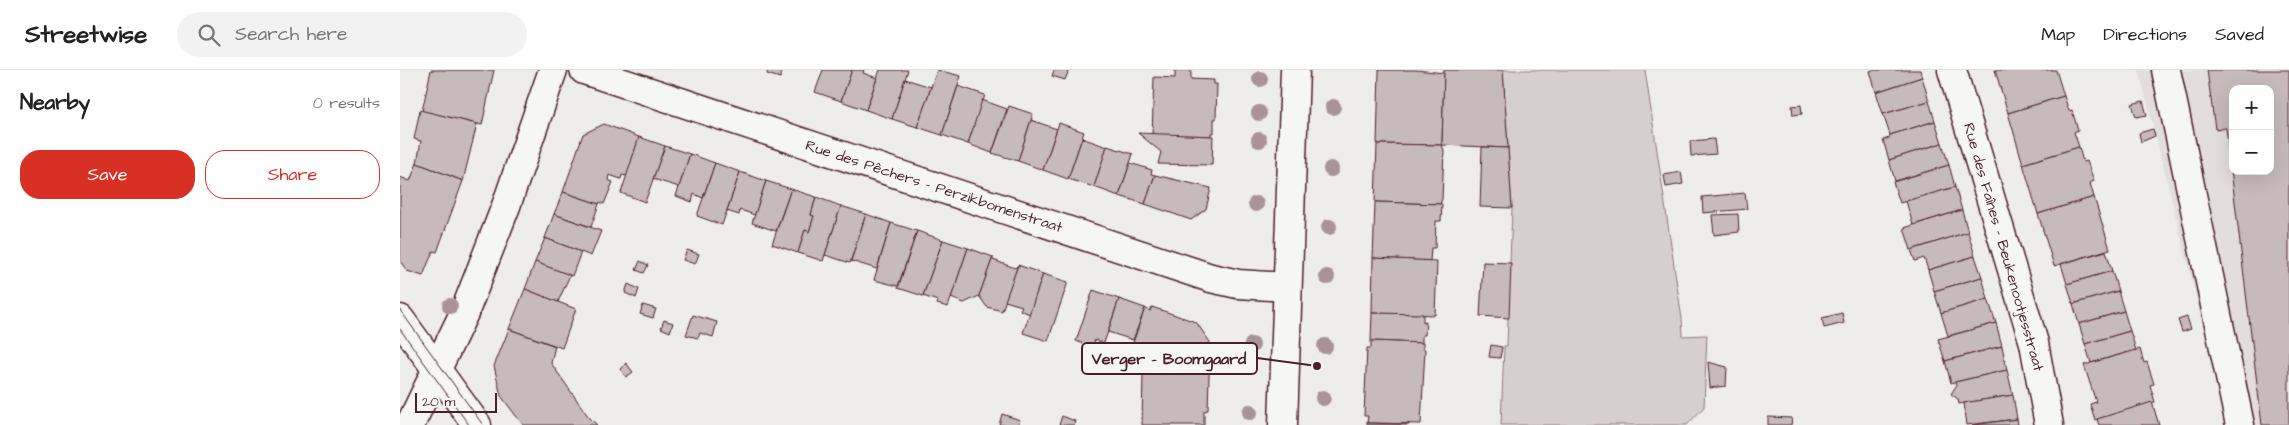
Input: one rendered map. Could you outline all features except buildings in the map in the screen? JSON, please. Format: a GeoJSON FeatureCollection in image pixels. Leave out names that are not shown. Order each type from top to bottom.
{"type":"FeatureCollection","features":[{"type":"Feature","properties":{"kind":"street"},"geometry":{"type":"LineString","coordinates":[[410,425],[465,310],[506,206],[553,70]]}},
{"type":"Feature","properties":{"kind":"street","name":"Rue des Pêchers - Perzikbomenstraat"},"geometry":{"type":"LineString","coordinates":[[584,70],[1212,278],[1238,284],[1287,287]]}},
{"type":"Feature","properties":{"kind":"street"},"geometry":{"type":"LineString","coordinates":[[1282,425],[1295,70]]}},
{"type":"Feature","properties":{"kind":"street","name":"Rue des Faînes - Beukenootjesstraat"},"geometry":{"type":"LineString","coordinates":[[1952,70],[2034,343],[2049,425]]}},
{"type":"Feature","properties":{"kind":"street"},"geometry":{"type":"LineString","coordinates":[[2166,70],[2240,425]]}},
{"type":"Feature","properties":{"kind":"street"},"geometry":{"type":"LineString","coordinates":[[400,319],[476,425]]}},
{"type":"Feature","properties":{"kind":"shaded area"},"geometry":{"type":"Polygon","coordinates":[[[1503,70],[1645,70],[1683,336],[1707,335],[1704,407],[1687,425],[1501,425],[1504,346],[1507,346],[1512,208],[1503,70]]]}},
{"type":"Feature","properties":{"kind":"shaded area"},"geometry":{"type":"Polygon","coordinates":[[[2139,70],[2289,70],[2289,425],[2228,425],[2139,70]]]}},
{"type":"Feature","properties":{"kind":"tram line"},"geometry":{"type":"LineString","coordinates":[[400,310],[483,425]]}},
{"type":"Feature","properties":{"kind":"tram line"},"geometry":{"type":"LineString","coordinates":[[400,329],[469,425]]}},
{"type":"Feature","properties":{"kind":"place","name":"Verger - Boomgaard"},"geometry":{"type":"Point","coordinates":[1317,366]}}]}
